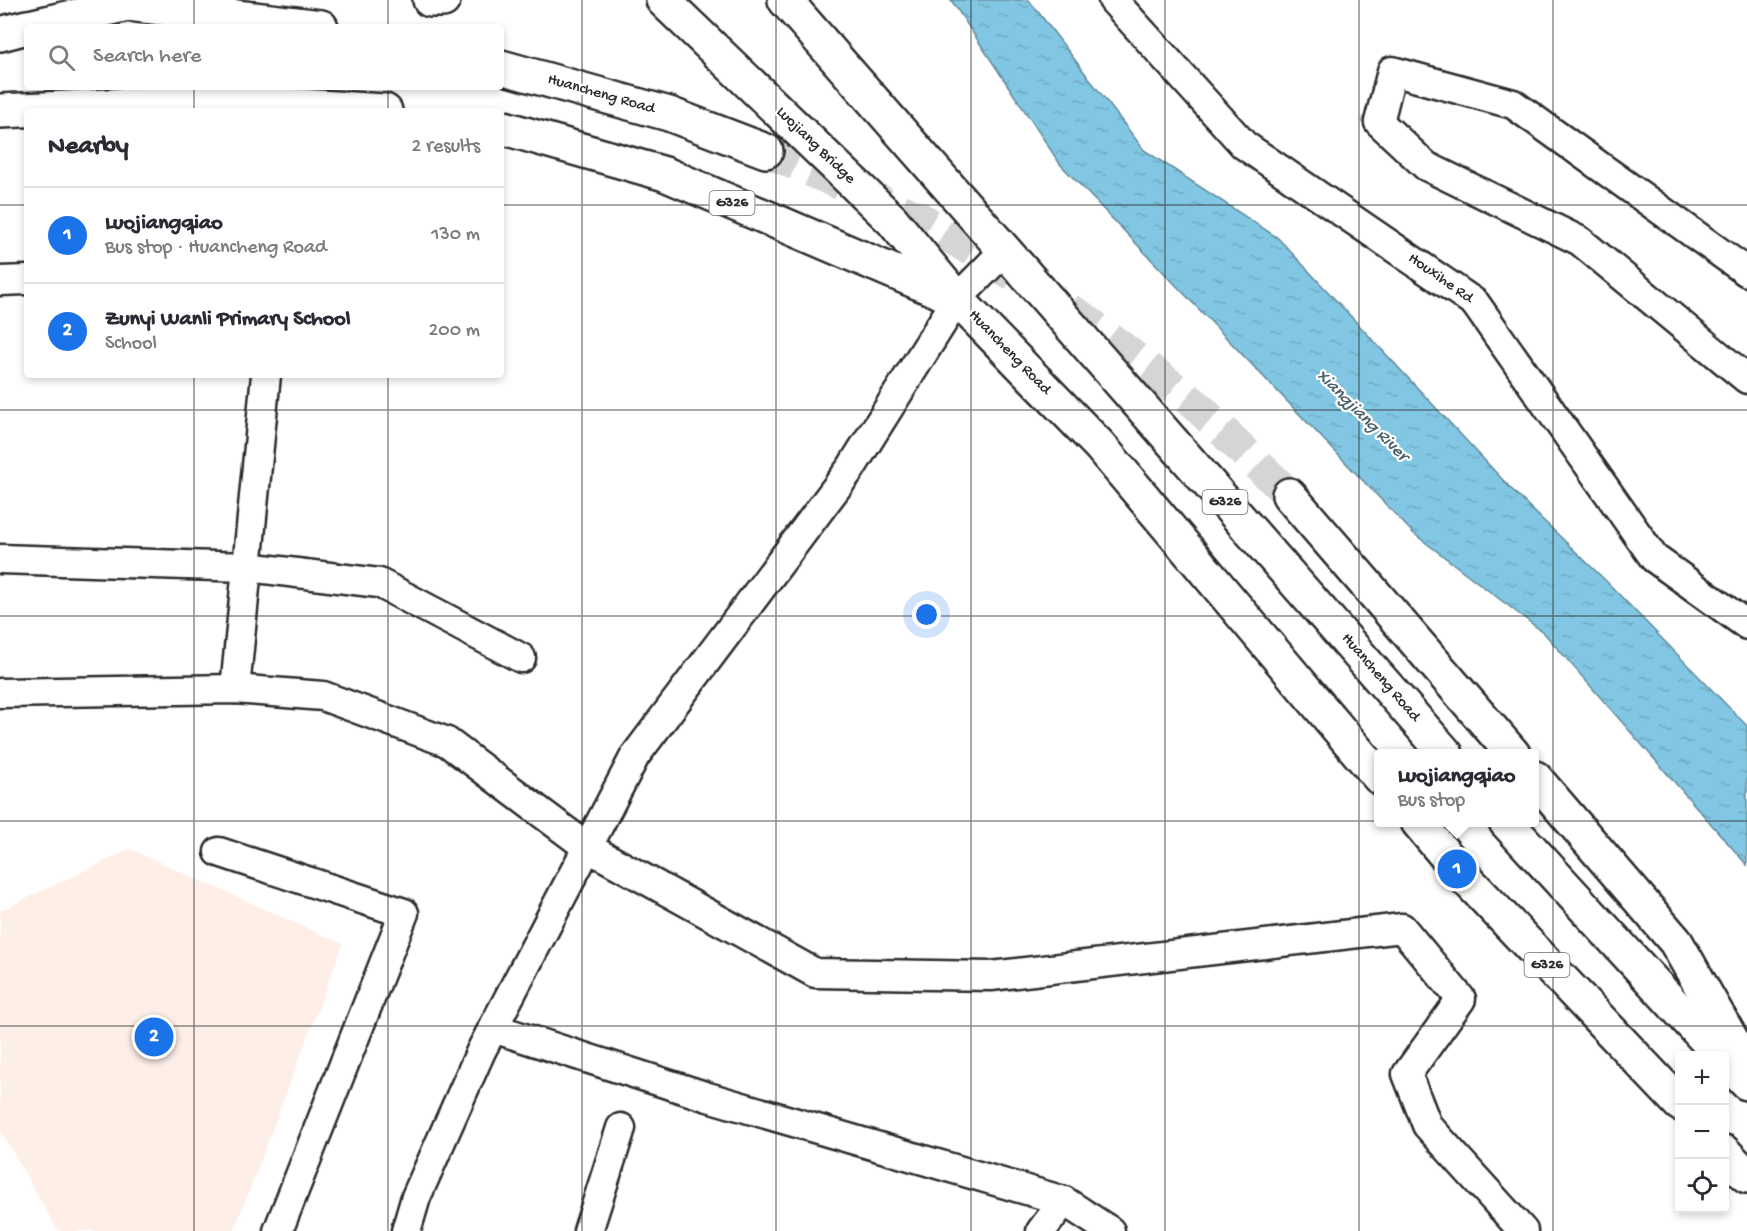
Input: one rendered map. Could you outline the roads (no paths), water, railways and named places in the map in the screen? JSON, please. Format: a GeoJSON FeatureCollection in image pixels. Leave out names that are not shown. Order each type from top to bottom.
{"type":"FeatureCollection","features":[{"type":"Feature","properties":{"kind":"main road"},"geometry":{"type":"LineString","coordinates":[[430,0],[442,0]]}},
{"type":"Feature","properties":{"kind":"main road","name":"Luojiang Bridge"},"geometry":{"type":"LineString","coordinates":[[663,0],[892,220],[957,299]]}},
{"type":"Feature","properties":{"kind":"main road"},"geometry":{"type":"LineString","coordinates":[[785,0],[1005,250]]}},
{"type":"Feature","properties":{"kind":"main road"},"geometry":{"type":"LineString","coordinates":[[41,24],[136,2],[299,24]]}},
{"type":"Feature","properties":{"kind":"main road"},"geometry":{"type":"LineString","coordinates":[[0,34],[24,28]]}},
{"type":"Feature","properties":{"kind":"main road","name":"Huancheng Road"},"geometry":{"type":"LineString","coordinates":[[504,68],[669,114],[766,151]]}},
{"type":"Feature","properties":{"kind":"main road"},"geometry":{"type":"LineString","coordinates":[[64,108],[215,101],[334,108]]}},
{"type":"Feature","properties":{"kind":"main road"},"geometry":{"type":"LineString","coordinates":[[0,111],[24,110]]}},
{"type":"Feature","properties":{"kind":"main road","name":"Huancheng Road"},"geometry":{"type":"LineString","coordinates":[[504,127],[665,174],[957,299],[1100,446],[1374,771]]}},
{"type":"Feature","properties":{"kind":"main road","name":"Huancheng Road"},"geometry":{"type":"LineString","coordinates":[[1005,250],[1442,749]]}},
{"type":"Feature","properties":{"kind":"main road"},"geometry":{"type":"LineString","coordinates":[[1289,495],[1511,749]]}},
{"type":"Feature","properties":{"kind":"main road"},"geometry":{"type":"LineString","coordinates":[[1539,783],[1676,942],[1747,1067]]}},
{"type":"Feature","properties":{"kind":"main road","name":"G326"},"geometry":{"type":"LineString","coordinates":[[1422,827],[1457,869],[1675,1099]]}},
{"type":"Feature","properties":{"kind":"main road"},"geometry":{"type":"LineString","coordinates":[[1511,827],[1716,1051]]}},
{"type":"Feature","properties":{"kind":"main road"},"geometry":{"type":"LineString","coordinates":[[1729,1063],[1747,1083]]}},
{"type":"Feature","properties":{"kind":"main road"},"geometry":{"type":"LineString","coordinates":[[1729,1156],[1747,1176]]}},
{"type":"Feature","properties":{"kind":"street","name":"Houxihe Rd"},"geometry":{"type":"LineString","coordinates":[[1113,0],[1244,144],[1475,303],[1654,558],[1747,625]]}},
{"type":"Feature","properties":{"kind":"street"},"geometry":{"type":"LineString","coordinates":[[1747,272],[1513,104],[1392,71],[1379,122],[1426,166],[1580,241],[1747,379]]}},
{"type":"Feature","properties":{"kind":"street"},"geometry":{"type":"LineString","coordinates":[[406,1231],[416,1197],[493,1028],[634,756],[851,468],[957,299],[1005,250]]}},
{"type":"Feature","properties":{"kind":"street"},"geometry":{"type":"LineString","coordinates":[[0,281],[24,280]]}},
{"type":"Feature","properties":{"kind":"street"},"geometry":{"type":"LineString","coordinates":[[235,689],[266,378]]}},
{"type":"Feature","properties":{"kind":"street"},"geometry":{"type":"LineString","coordinates":[[0,559],[247,567],[379,583],[521,658]]}},
{"type":"Feature","properties":{"kind":"street"},"geometry":{"type":"LineString","coordinates":[[0,693],[235,689],[323,696],[447,742],[587,847],[815,973],[991,976],[1402,928],[1461,999],[1407,1074],[1427,1125],[1523,1231]]}},
{"type":"Feature","properties":{"kind":"street"},"geometry":{"type":"LineString","coordinates":[[219,852],[404,913],[278,1231]]}},
{"type":"Feature","properties":{"kind":"street"},"geometry":{"type":"LineString","coordinates":[[493,1028],[708,1097],[1064,1201],[1110,1231]]}},
{"type":"Feature","properties":{"kind":"street"},"geometry":{"type":"LineString","coordinates":[[588,1231],[621,1128]]}},
{"type":"Feature","properties":{"kind":"street"},"geometry":{"type":"LineString","coordinates":[[1041,1231],[1064,1201]]}},
{"type":"Feature","properties":{"kind":"water","name":"Xiangjiang River"},"geometry":{"type":"Polygon","coordinates":[[[951,0],[1029,0],[1144,150],[1278,238],[1515,493],[1606,581],[1747,726],[1747,865],[1544,633],[1413,533],[1060,164],[951,0]]]}},
{"type":"Feature","properties":{"kind":"tunnel"},"geometry":{"type":"LineString","coordinates":[[766,151],[921,219],[1083,318],[1196,405],[1289,495]]}},
{"type":"Feature","properties":{"kind":"place","name":"Luojiangqiao"},"geometry":{"type":"Point","coordinates":[1457,869]}},
{"type":"Feature","properties":{"kind":"place","name":"Zunyi Wanli Primary School"},"geometry":{"type":"Point","coordinates":[154,1037]}}]}
